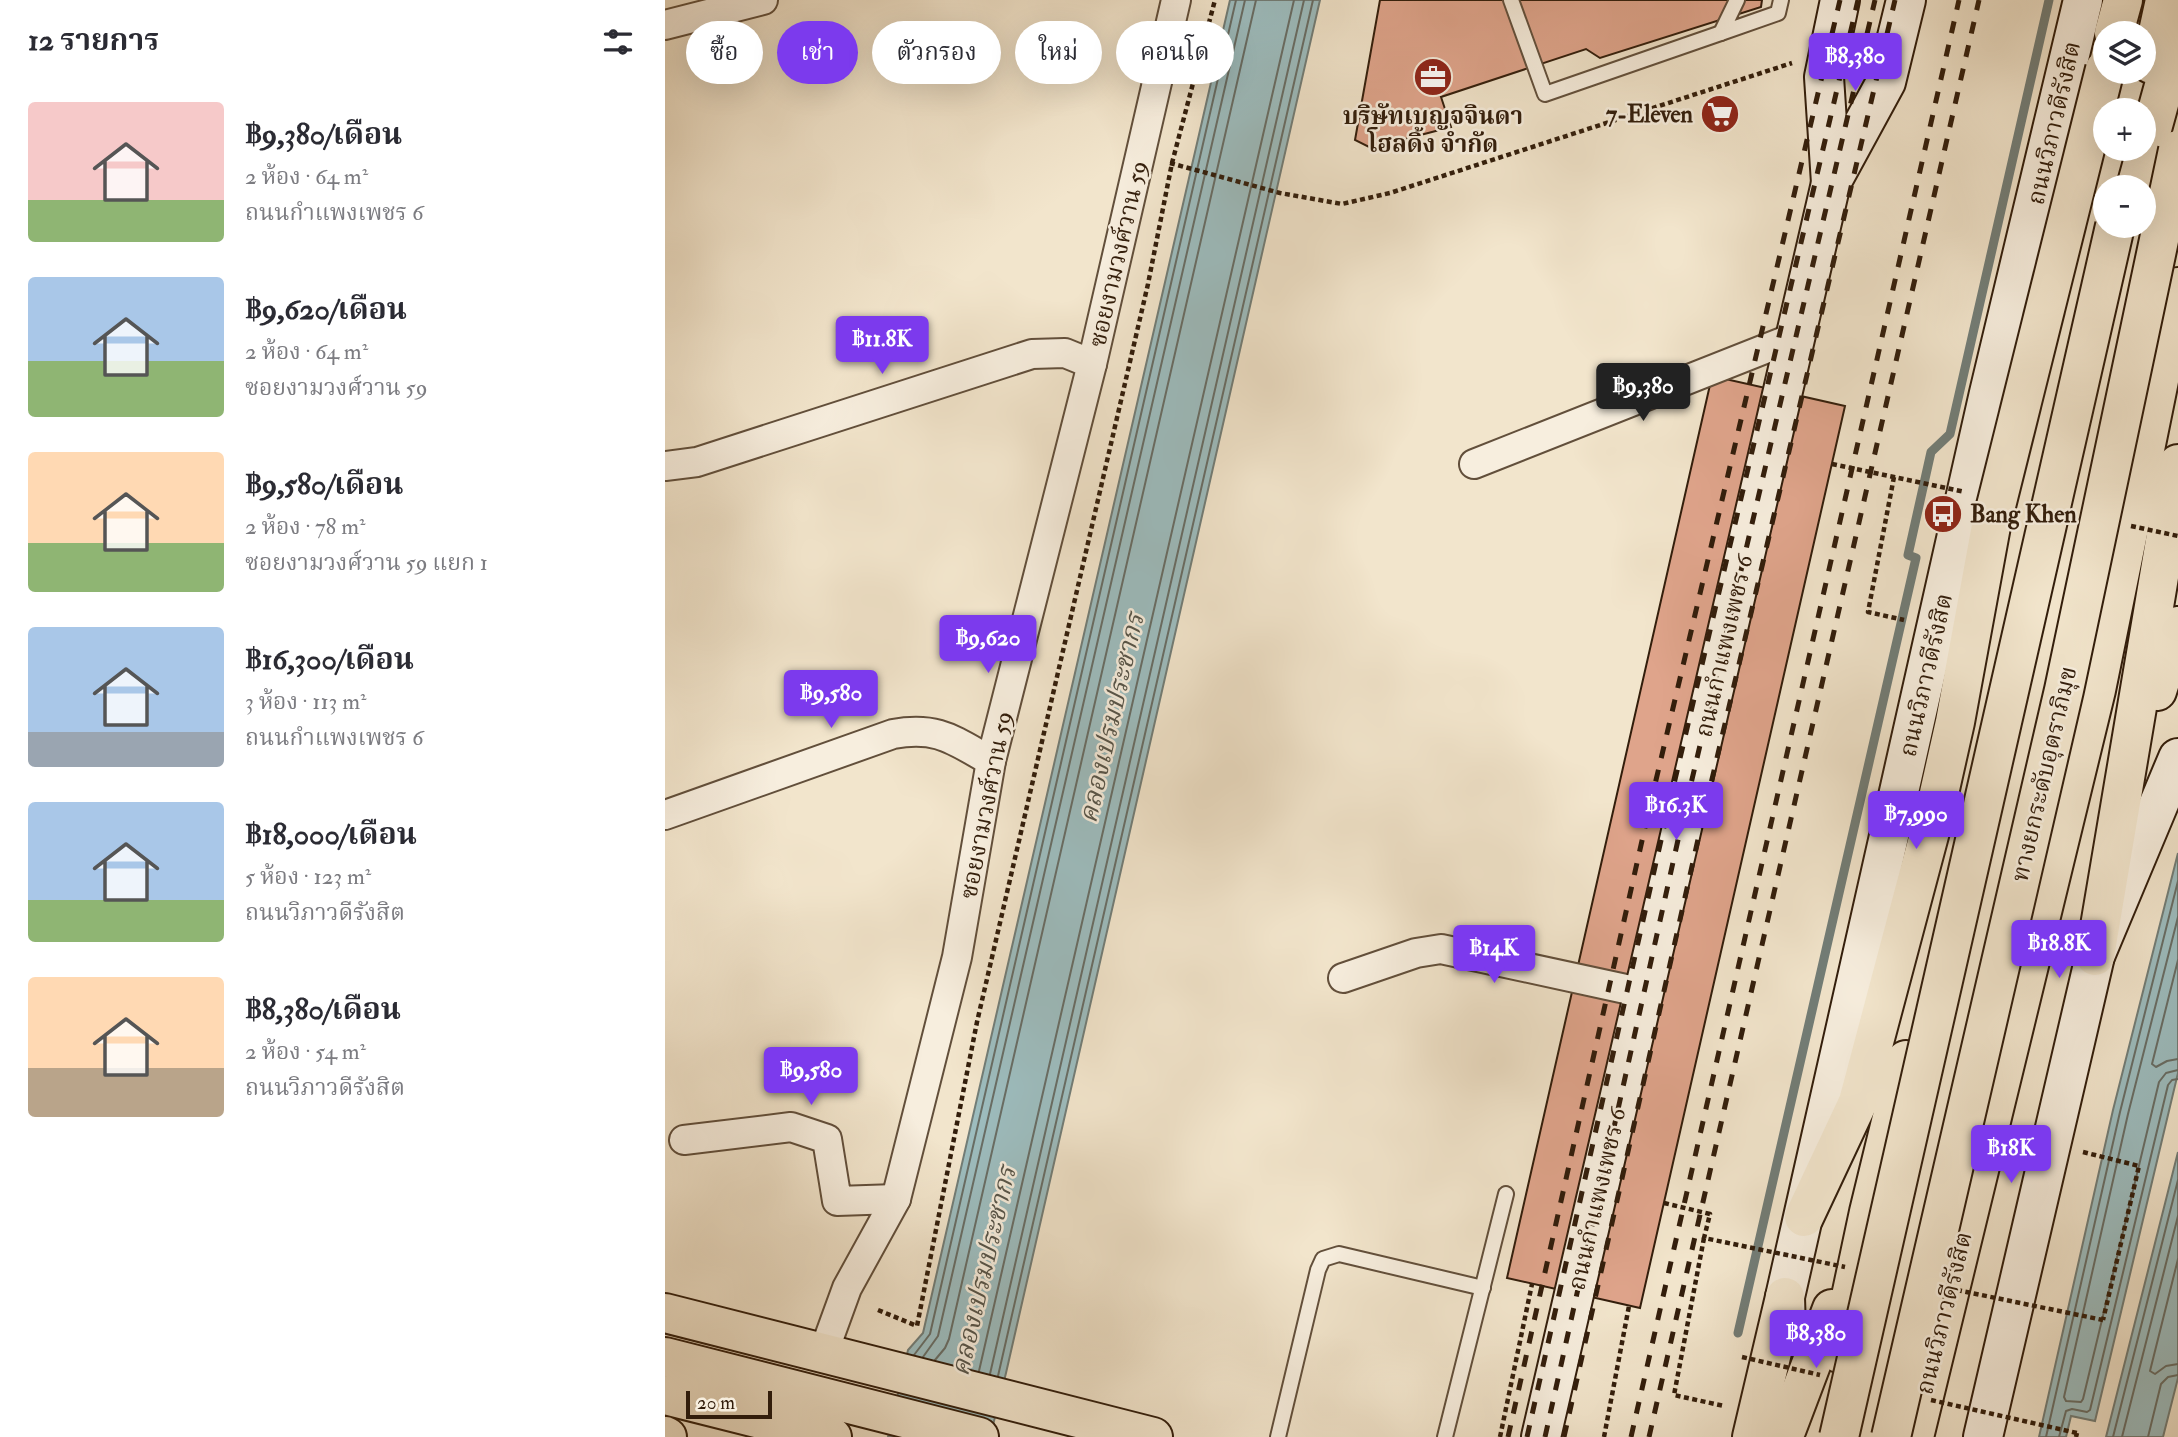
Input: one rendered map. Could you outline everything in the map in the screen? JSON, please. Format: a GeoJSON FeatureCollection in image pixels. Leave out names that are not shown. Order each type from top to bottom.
{"type":"FeatureCollection","features":[{"type":"Feature","properties":{"kind":"main road","name":"ถนนกำแพงเพชร 6"},"geometry":{"type":"LineString","coordinates":[[1832,183],[1824,77],[1840,0]]}},
{"type":"Feature","properties":{"kind":"main road","name":"ถนนกำแพงเพชร 6"},"geometry":{"type":"LineString","coordinates":[[1541,1437],[1832,183],[1886,82],[1906,0]]}},
{"type":"Feature","properties":{"kind":"main road","name":"ถนนวิภาวดีรังสิต"},"geometry":{"type":"LineString","coordinates":[[1786,1435],[1785,1297],[1983,419],[2083,0]]}},
{"type":"Feature","properties":{"kind":"main road"},"geometry":{"type":"LineString","coordinates":[[2117,21],[2123,0]]}},
{"type":"Feature","properties":{"kind":"main road"},"geometry":{"type":"LineString","coordinates":[[2143,98],[2165,0]]}},
{"type":"Feature","properties":{"kind":"main road"},"geometry":{"type":"LineString","coordinates":[[2139,175],[2178,35]]}},
{"type":"Feature","properties":{"kind":"main road"},"geometry":{"type":"LineString","coordinates":[[1804,1217],[1858,1102],[1933,820],[1955,722],[1991,526],[2101,84]]}},
{"type":"Feature","properties":{"kind":"main road","name":"ทางยกระดับอุตราภิมุข"},"geometry":{"type":"LineString","coordinates":[[1891,1437],[2064,690],[2178,150]]}},
{"type":"Feature","properties":{"kind":"main road","name":"ทางยกระดับอุตราภิมุข"},"geometry":{"type":"LineString","coordinates":[[1839,1437],[2112,238]]}},
{"type":"Feature","properties":{"kind":"main road","name":"ถนนวิภาวดีรังสิต"},"geometry":{"type":"LineString","coordinates":[[1786,1435],[1869,1212],[2000,678],[2122,238]]}},
{"type":"Feature","properties":{"kind":"main road","name":"ถนนวิภาวดีรังสิต"},"geometry":{"type":"LineString","coordinates":[[1914,1437],[2096,690],[2178,287]]}},
{"type":"Feature","properties":{"kind":"main road"},"geometry":{"type":"LineString","coordinates":[[1983,1437],[2095,956],[2178,464]]}},
{"type":"Feature","properties":{"kind":"main road"},"geometry":{"type":"LineString","coordinates":[[2122,787],[2178,626]]}},
{"type":"Feature","properties":{"kind":"main road"},"geometry":{"type":"LineString","coordinates":[[2095,956],[2178,758]]}},
{"type":"Feature","properties":{"kind":"main road"},"geometry":{"type":"LineString","coordinates":[[665,1313],[1153,1437]]}},
{"type":"Feature","properties":{"kind":"main road"},"geometry":{"type":"LineString","coordinates":[[665,1357],[979,1437]]}},
{"type":"Feature","properties":{"kind":"main road"},"geometry":{"type":"LineString","coordinates":[[665,1395],[832,1437]]}},
{"type":"Feature","properties":{"kind":"street"},"geometry":{"type":"LineString","coordinates":[[665,25],[763,0]]}},
{"type":"Feature","properties":{"kind":"street","name":"ซอยงามวงศ์วาน 59"},"geometry":{"type":"LineString","coordinates":[[823,1354],[846,1288],[896,1199],[957,957],[991,761],[1092,364],[1176,0]]}},
{"type":"Feature","properties":{"kind":"street"},"geometry":{"type":"LineString","coordinates":[[1474,464],[1795,337]]}},
{"type":"Feature","properties":{"kind":"street"},"geometry":{"type":"LineString","coordinates":[[665,467],[697,462],[1032,354],[1065,353],[1092,364]]}},
{"type":"Feature","properties":{"kind":"street"},"geometry":{"type":"LineString","coordinates":[[665,815],[893,734],[918,730],[945,735],[991,761]]}},
{"type":"Feature","properties":{"kind":"street"},"geometry":{"type":"LineString","coordinates":[[1343,978],[1416,953],[1441,949],[1644,993]]}},
{"type":"Feature","properties":{"kind":"street"},"geometry":{"type":"LineString","coordinates":[[684,1140],[791,1127],[827,1139],[837,1201],[896,1199]]}},
{"type":"Feature","properties":{"kind":"lane"},"geometry":{"type":"LineString","coordinates":[[1511,0],[1545,93],[1778,13],[1781,0]]}},
{"type":"Feature","properties":{"kind":"lane"},"geometry":{"type":"LineString","coordinates":[[1721,33],[1737,0]]}},
{"type":"Feature","properties":{"kind":"lane"},"geometry":{"type":"LineString","coordinates":[[1445,1437],[1506,1194]]}},
{"type":"Feature","properties":{"kind":"lane"},"geometry":{"type":"LineString","coordinates":[[1278,1437],[1318,1270],[1323,1259],[1339,1254],[1483,1288]]}},
{"type":"Feature","properties":{"kind":"path"},"geometry":{"type":"LineString","coordinates":[[878,1310],[917,1326],[977,1022],[1148,284],[1172,163],[1215,0]]}},
{"type":"Feature","properties":{"kind":"path"},"geometry":{"type":"LineString","coordinates":[[1172,163],[1280,193],[1342,204],[1390,192],[1828,52]]}},
{"type":"Feature","properties":{"kind":"path"},"geometry":{"type":"LineString","coordinates":[[1894,477],[1868,612],[1909,621]]}},
{"type":"Feature","properties":{"kind":"path"},"geometry":{"type":"LineString","coordinates":[[2103,1320],[2139,1166],[2116,1160]]}},
{"type":"Feature","properties":{"kind":"path"},"geometry":{"type":"LineString","coordinates":[[1704,1238],[1674,1395],[1724,1406]]}},
{"type":"Feature","properties":{"kind":"path"},"geometry":{"type":"LineString","coordinates":[[1500,1437],[1532,1284]]}},
{"type":"Feature","properties":{"kind":"path"},"geometry":{"type":"LineString","coordinates":[[1604,1437],[1629,1306]]}},
{"type":"Feature","properties":{"kind":"water","name":"คลองเปรมประชากร"},"geometry":{"type":"Polygon","coordinates":[[[1230,0],[1320,0],[1006,1373],[990,1437],[888,1437],[908,1350],[923,1333],[1211,84],[1234,84],[1234,21],[1225,21],[1230,0]]]}},
{"type":"Feature","properties":{"kind":"water"},"geometry":{"type":"Polygon","coordinates":[[[2178,853],[2178,1073],[2095,1421],[2071,1416],[2066,1437],[2039,1437],[2113,1110],[2178,853]]]}},
{"type":"Feature","properties":{"kind":"water"},"geometry":{"type":"Polygon","coordinates":[[[2178,1152],[2178,1378],[2163,1437],[2106,1437],[2178,1152]]]}},
{"type":"Feature","properties":{"kind":"building","name":"บริษัทเบญจจินดา โฮลดิ้ง จำกัด"},"geometry":{"type":"Polygon","coordinates":[[[1380,0],[1762,0],[1761,7],[1600,58],[1586,49],[1441,97],[1451,127],[1371,148],[1355,140],[1380,0]]]}},
{"type":"Feature","properties":{"kind":"building"},"geometry":{"type":"Polygon","coordinates":[[[1712,376],[1845,406],[1640,1308],[1507,1278],[1712,376]]]}},
{"type":"Feature","properties":{"kind":"waterway"},"geometry":{"type":"LineString","coordinates":[[1738,1333],[1916,558],[1908,555],[1931,452],[1950,434],[2049,0]]}},
{"type":"Feature","properties":{"kind":"railway"},"geometry":{"type":"LineString","coordinates":[[1508,1437],[1648,814],[1840,0]]}},
{"type":"Feature","properties":{"kind":"railway"},"geometry":{"type":"LineString","coordinates":[[1527,1437],[1666,818],[1858,0]]}},
{"type":"Feature","properties":{"kind":"railway"},"geometry":{"type":"LineString","coordinates":[[1545,1437],[1682,822],[1875,0]]}},
{"type":"Feature","properties":{"kind":"railway"},"geometry":{"type":"LineString","coordinates":[[1564,1437],[1701,826],[1895,0]]}},
{"type":"Feature","properties":{"kind":"railway"},"geometry":{"type":"LineString","coordinates":[[1631,1437],[1959,0]]}},
{"type":"Feature","properties":{"kind":"railway"},"geometry":{"type":"LineString","coordinates":[[1649,1437],[1979,0]]}},
{"type":"Feature","properties":{"kind":"place","name":"บริษัทเบญจจินดา โฮลดิ้ง จำกัด"},"geometry":{"type":"Point","coordinates":[1433,77]}},
{"type":"Feature","properties":{"kind":"place","name":"7-Eleven"},"geometry":{"type":"Point","coordinates":[1720,114]}},
{"type":"Feature","properties":{"kind":"place","name":"Bang Khen"},"geometry":{"type":"Point","coordinates":[1943,514]}}]}
